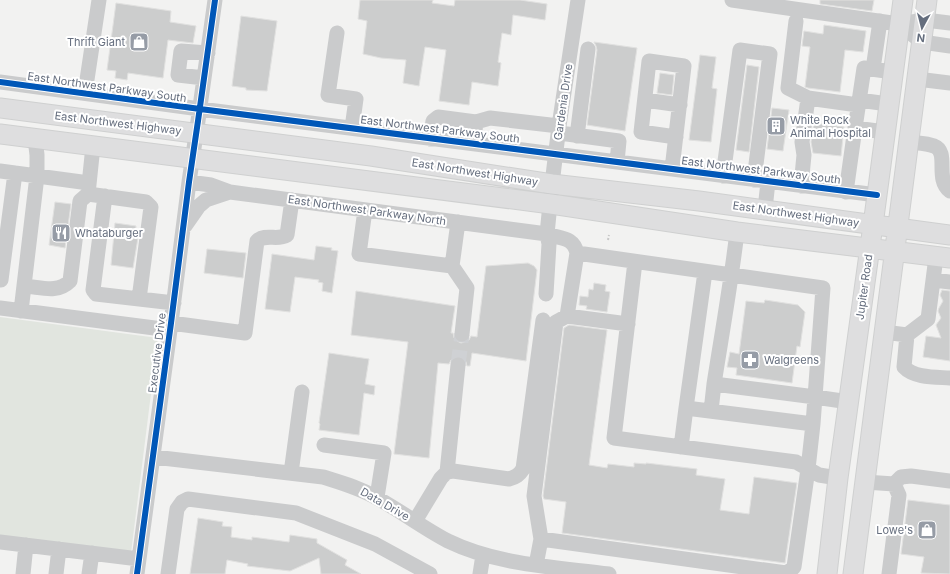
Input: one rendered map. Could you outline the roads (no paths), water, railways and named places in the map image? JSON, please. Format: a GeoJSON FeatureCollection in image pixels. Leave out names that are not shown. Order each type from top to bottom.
{"type":"FeatureCollection","features":[{"type":"Feature","properties":{"kind":"main road","name":"Jupiter Road"},"geometry":{"type":"LineString","coordinates":[[827,574],[838,478],[903,0]]}},
{"type":"Feature","properties":{"kind":"main road"},"geometry":{"type":"LineString","coordinates":[[853,574],[927,0]]}},
{"type":"Feature","properties":{"kind":"main road","name":"East Northwest Highway"},"geometry":{"type":"LineString","coordinates":[[0,108],[398,159],[552,184],[765,209],[950,235]]}},
{"type":"Feature","properties":{"kind":"main road","name":"East Northwest Highway"},"geometry":{"type":"LineString","coordinates":[[0,134],[551,204],[737,232],[943,257]]}},
{"type":"Feature","properties":{"kind":"main road"},"geometry":{"type":"LineString","coordinates":[[838,478],[865,482]]}},
{"type":"Feature","properties":{"kind":"street"},"geometry":{"type":"LineString","coordinates":[[85,93],[99,0]]}},
{"type":"Feature","properties":{"kind":"street","name":"Executive Drive"},"geometry":{"type":"LineString","coordinates":[[137,574],[154,456],[192,159],[215,0]]}},
{"type":"Feature","properties":{"kind":"street","name":"Gardenia Drive"},"geometry":{"type":"LineString","coordinates":[[546,294],[549,244],[547,234],[552,184],[578,0]]}},
{"type":"Feature","properties":{"kind":"street"},"geometry":{"type":"LineString","coordinates":[[732,0],[818,6],[899,24],[925,20],[950,23]]}},
{"type":"Feature","properties":{"kind":"street"},"geometry":{"type":"LineString","coordinates":[[796,21],[788,88],[808,98],[888,104]]}},
{"type":"Feature","properties":{"kind":"street"},"geometry":{"type":"LineString","coordinates":[[873,69],[880,21]]}},
{"type":"Feature","properties":{"kind":"street"},"geometry":{"type":"LineString","coordinates":[[899,24],[922,42],[950,46]]}},
{"type":"Feature","properties":{"kind":"street"},"geometry":{"type":"LineString","coordinates":[[337,33],[328,95],[356,99],[352,128]]}},
{"type":"Feature","properties":{"kind":"street"},"geometry":{"type":"LineString","coordinates":[[577,136],[588,49]]}},
{"type":"Feature","properties":{"kind":"street"},"geometry":{"type":"LineString","coordinates":[[723,176],[740,50],[770,54],[761,181],[765,209]]}},
{"type":"Feature","properties":{"kind":"street"},"geometry":{"type":"LineString","coordinates":[[204,78],[178,75],[181,51],[208,53]]}},
{"type":"Feature","properties":{"kind":"street"},"geometry":{"type":"LineString","coordinates":[[672,169],[680,105],[684,66],[649,61],[641,132],[676,136]]}},
{"type":"Feature","properties":{"kind":"street"},"geometry":{"type":"LineString","coordinates":[[846,192],[864,68],[893,72]]}},
{"type":"Feature","properties":{"kind":"street"},"geometry":{"type":"LineString","coordinates":[[917,79],[950,83]]}},
{"type":"Feature","properties":{"kind":"street","name":"East Northwest Parkway South"},"geometry":{"type":"LineString","coordinates":[[0,82],[430,139],[877,195]]}},
{"type":"Feature","properties":{"kind":"street"},"geometry":{"type":"LineString","coordinates":[[800,186],[804,155],[802,142],[808,98]]}},
{"type":"Feature","properties":{"kind":"street"},"geometry":{"type":"LineString","coordinates":[[645,100],[680,105]]}},
{"type":"Feature","properties":{"kind":"street"},"geometry":{"type":"LineString","coordinates":[[430,139],[433,121],[438,118],[476,122],[490,118],[559,129],[577,136],[619,142],[617,162]]}},
{"type":"Feature","properties":{"kind":"street"},"geometry":{"type":"LineString","coordinates":[[474,144],[476,122]]}},
{"type":"Feature","properties":{"kind":"street"},"geometry":{"type":"LineString","coordinates":[[855,128],[885,132]]}},
{"type":"Feature","properties":{"kind":"street"},"geometry":{"type":"LineString","coordinates":[[21,311],[37,176],[37,154],[34,138]]}},
{"type":"Feature","properties":{"kind":"street"},"geometry":{"type":"LineString","coordinates":[[909,142],[934,145],[939,148],[942,154],[942,180],[945,187],[950,191]]}},
{"type":"Feature","properties":{"kind":"street"},"geometry":{"type":"LineString","coordinates":[[24,286],[57,289],[64,287],[70,281],[80,201],[89,188],[94,146]]}},
{"type":"Feature","properties":{"kind":"street"},"geometry":{"type":"LineString","coordinates":[[0,171],[37,176],[89,188],[105,196],[146,202],[150,207],[139,299]]}},
{"type":"Feature","properties":{"kind":"street"},"geometry":{"type":"LineString","coordinates":[[0,279],[1,280],[15,173]]}},
{"type":"Feature","properties":{"kind":"street","name":"East Northwest Parkway North"},"geometry":{"type":"LineString","coordinates":[[189,182],[211,185],[230,192],[547,234],[571,241],[575,246],[577,253]]}},
{"type":"Feature","properties":{"kind":"street"},"geometry":{"type":"LineString","coordinates":[[183,229],[199,206],[206,200],[230,192]]}},
{"type":"Feature","properties":{"kind":"street"},"geometry":{"type":"LineString","coordinates":[[105,196],[93,290],[96,294],[174,303]]}},
{"type":"Feature","properties":{"kind":"street"},"geometry":{"type":"LineString","coordinates":[[0,308],[245,333],[257,241],[262,238],[279,239],[287,235],[292,200]]}},
{"type":"Feature","properties":{"kind":"street"},"geometry":{"type":"LineString","coordinates":[[365,210],[359,254],[452,266]]}},
{"type":"Feature","properties":{"kind":"street"},"geometry":{"type":"LineString","coordinates":[[458,222],[452,266],[467,288],[462,334]]}},
{"type":"Feature","properties":{"kind":"street"},"geometry":{"type":"LineString","coordinates":[[711,411],[737,232]]}},
{"type":"Feature","properties":{"kind":"street"},"geometry":{"type":"LineString","coordinates":[[541,539],[786,573],[794,567],[808,469],[823,288],[577,253],[567,316]]}},
{"type":"Feature","properties":{"kind":"street"},"geometry":{"type":"LineString","coordinates":[[884,332],[907,335],[928,319],[934,280],[943,257]]}},
{"type":"Feature","properties":{"kind":"street"},"geometry":{"type":"LineString","coordinates":[[635,262],[614,438],[796,462],[819,476],[838,478]]}},
{"type":"Feature","properties":{"kind":"street"},"geometry":{"type":"LineString","coordinates":[[681,447],[705,272]]}},
{"type":"Feature","properties":{"kind":"street"},"geometry":{"type":"LineString","coordinates":[[934,280],[950,282]]}},
{"type":"Feature","properties":{"kind":"street"},"geometry":{"type":"LineString","coordinates":[[536,565],[541,539],[534,496],[556,322],[567,316],[628,324]]}},
{"type":"Feature","properties":{"kind":"street"},"geometry":{"type":"LineString","coordinates":[[415,521],[441,478],[447,472],[453,471],[509,479],[520,475],[523,469],[543,320]]}},
{"type":"Feature","properties":{"kind":"street"},"geometry":{"type":"LineString","coordinates":[[907,335],[904,367],[908,371],[915,374],[950,378]]}},
{"type":"Feature","properties":{"kind":"street"},"geometry":{"type":"LineString","coordinates":[[447,472],[458,365]]}},
{"type":"Feature","properties":{"kind":"street"},"geometry":{"type":"LineString","coordinates":[[714,384],[849,402]]}},
{"type":"Feature","properties":{"kind":"street"},"geometry":{"type":"LineString","coordinates":[[291,473],[302,392]]}},
{"type":"Feature","properties":{"kind":"street"},"geometry":{"type":"LineString","coordinates":[[686,408],[812,424]]}},
{"type":"Feature","properties":{"kind":"street"},"geometry":{"type":"LineString","coordinates":[[324,445],[384,453],[377,497]]}},
{"type":"Feature","properties":{"kind":"street","name":"Data Drive"},"geometry":{"type":"LineString","coordinates":[[154,456],[323,477],[349,484],[377,497],[448,541],[483,555],[536,565],[609,574]]}},
{"type":"Feature","properties":{"kind":"street"},"geometry":{"type":"LineString","coordinates":[[865,482],[894,484],[901,477],[911,476],[950,481]]}},
{"type":"Feature","properties":{"kind":"street"},"geometry":{"type":"LineString","coordinates":[[889,574],[899,495],[894,484]]}},
{"type":"Feature","properties":{"kind":"street"},"geometry":{"type":"LineString","coordinates":[[168,574],[177,508],[182,502],[188,499],[296,513],[375,544],[430,574]]}},
{"type":"Feature","properties":{"kind":"street"},"geometry":{"type":"LineString","coordinates":[[0,542],[139,559]]}},
{"type":"Feature","properties":{"kind":"street"},"geometry":{"type":"LineString","coordinates":[[23,574],[26,545]]}},
{"type":"Feature","properties":{"kind":"street"},"geometry":{"type":"LineString","coordinates":[[56,574],[59,549]]}},
{"type":"Feature","properties":{"kind":"street"},"geometry":{"type":"LineString","coordinates":[[89,574],[92,553]]}},
{"type":"Feature","properties":{"kind":"street"},"geometry":{"type":"LineString","coordinates":[[480,574],[483,555]]}},
{"type":"Feature","properties":{"kind":"tunnel"},"geometry":{"type":"LineString","coordinates":[[458,365],[462,334]]}},
{"type":"Feature","properties":{"kind":"place","name":"Thrift Giant"},"geometry":{"type":"Point","coordinates":[139,42]}},
{"type":"Feature","properties":{"kind":"place","name":"White Rock Animal Hospital"},"geometry":{"type":"Point","coordinates":[776,126]}},
{"type":"Feature","properties":{"kind":"place","name":"Whataburger"},"geometry":{"type":"Point","coordinates":[61,233]}},
{"type":"Feature","properties":{"kind":"place","name":"Walgreens"},"geometry":{"type":"Point","coordinates":[750,360]}},
{"type":"Feature","properties":{"kind":"place","name":"Lowe's"},"geometry":{"type":"Point","coordinates":[927,530]}}]}
